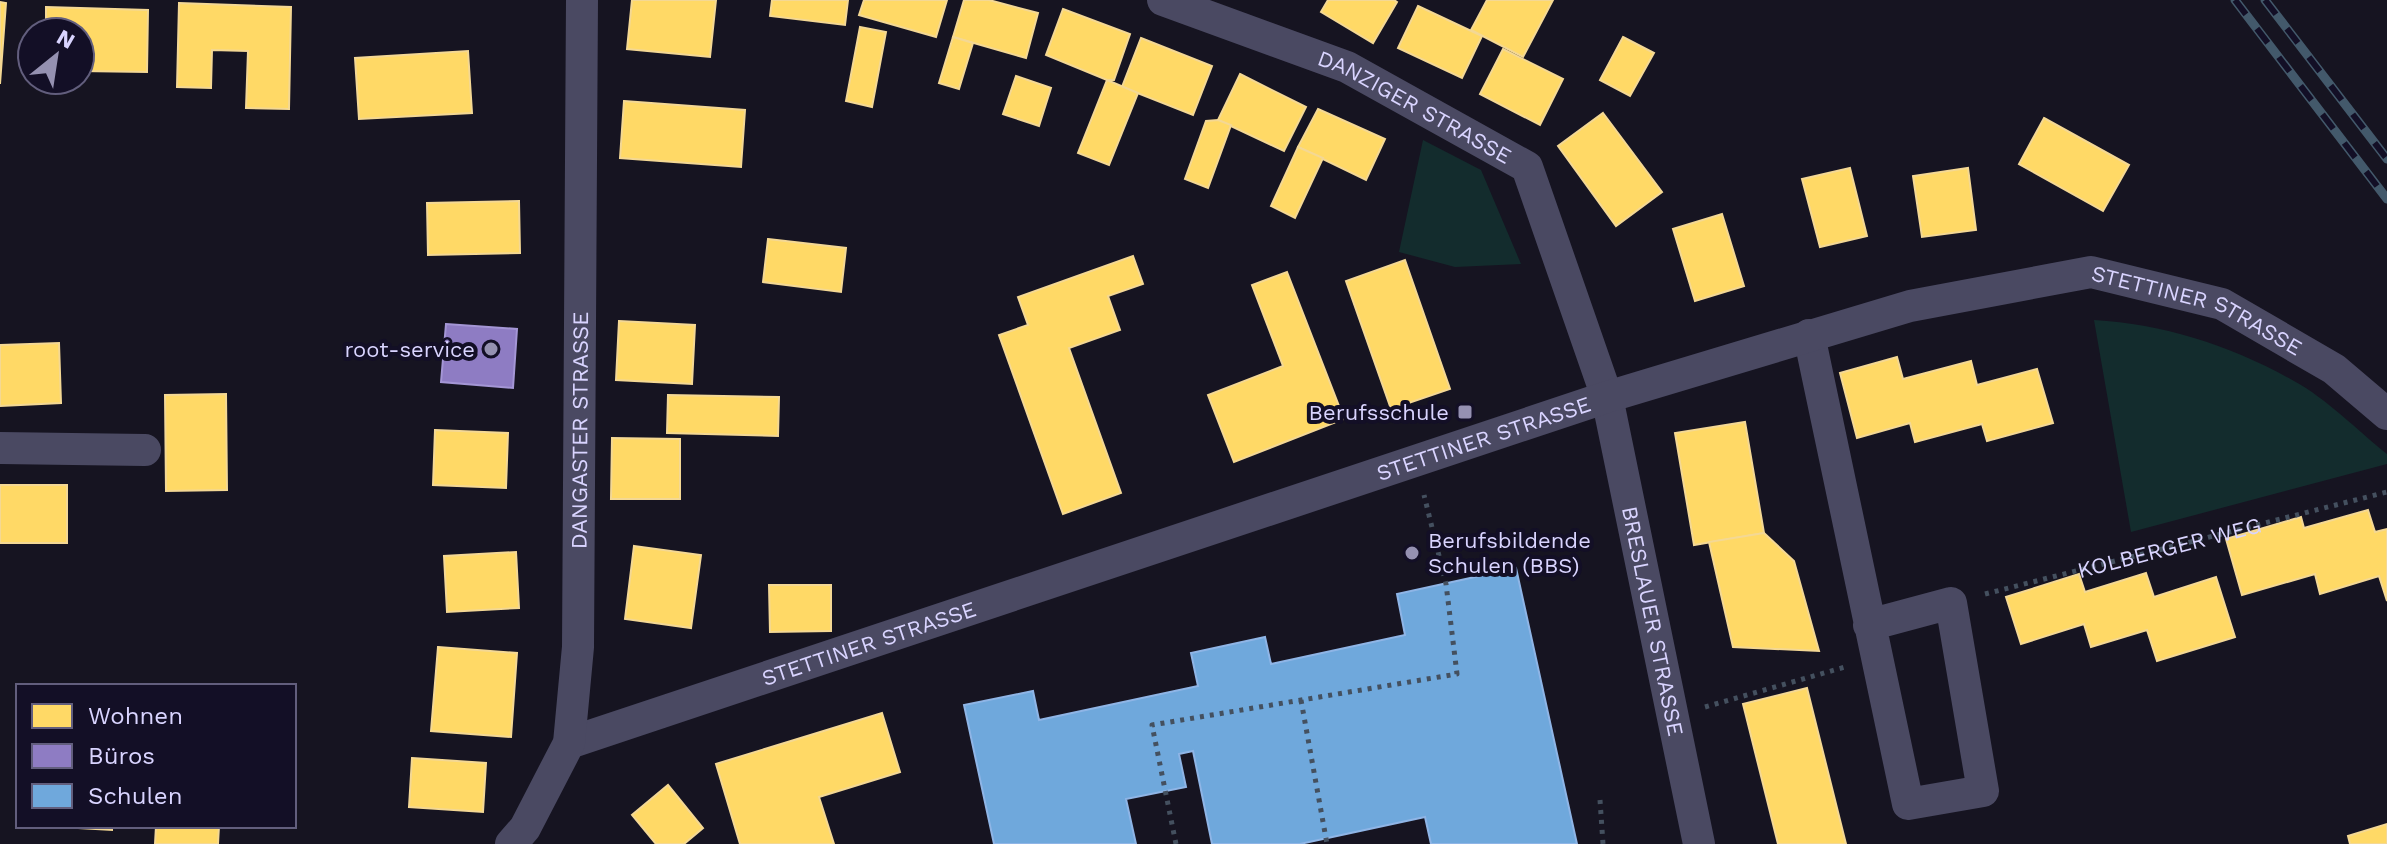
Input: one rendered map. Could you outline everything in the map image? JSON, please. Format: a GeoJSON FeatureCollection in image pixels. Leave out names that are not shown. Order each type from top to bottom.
{"type":"FeatureCollection","features":[{"type":"Feature","properties":{"kind":"street","name":"DANGASTER STRASSE"},"geometry":{"type":"LineString","coordinates":[[511,844],[525,828],[569,743],[578,647],[582,0]]}},
{"type":"Feature","properties":{"kind":"street","name":"DANZIGER STRASSE"},"geometry":{"type":"LineString","coordinates":[[1163,0],[1347,67],[1527,167],[1607,397]]}},
{"type":"Feature","properties":{"kind":"street","name":"STETTINER STRASSE"},"geometry":{"type":"LineString","coordinates":[[569,743],[1607,397],[1910,306],[2091,272],[2222,304],[2334,369],[2387,414]]}},
{"type":"Feature","properties":{"kind":"street"},"geometry":{"type":"LineString","coordinates":[[1809,335],[1869,625],[1908,804],[1983,791],[1951,603],[1869,625]]}},
{"type":"Feature","properties":{"kind":"street","name":"BRESLAUER STRASSE"},"geometry":{"type":"LineString","coordinates":[[1607,397],[1699,844]]}},
{"type":"Feature","properties":{"kind":"street"},"geometry":{"type":"LineString","coordinates":[[0,448],[145,450]]}},
{"type":"Feature","properties":{"kind":"path"},"geometry":{"type":"LineString","coordinates":[[1176,844],[1152,725],[1457,674],[1446,584],[1415,459]]}},
{"type":"Feature","properties":{"kind":"path","name":"KOLBERGER WEG"},"geometry":{"type":"LineString","coordinates":[[1951,603],[2387,492]]}},
{"type":"Feature","properties":{"kind":"path"},"geometry":{"type":"LineString","coordinates":[[1673,715],[1878,658]]}},
{"type":"Feature","properties":{"kind":"path"},"geometry":{"type":"LineString","coordinates":[[1301,700],[1327,844]]}},
{"type":"Feature","properties":{"kind":"path"},"geometry":{"type":"LineString","coordinates":[[1600,800],[1603,844]]}},
{"type":"Feature","properties":{"kind":"green space"},"geometry":{"type":"Polygon","coordinates":[[[1423,140],[1481,170],[1521,264],[1455,267],[1399,252],[1423,140]]]}},
{"type":"Feature","properties":{"kind":"green space"},"geometry":{"type":"Polygon","coordinates":[[[2094,320],[2172,332],[2222,347],[2271,368],[2330,406],[2387,454],[2387,464],[2131,532],[2094,320]]]}},
{"type":"Feature","properties":{"kind":"building: Wohnen"},"geometry":{"type":"Polygon","coordinates":[[[632,0],[716,0],[710,57],[627,49],[632,0]]]}},
{"type":"Feature","properties":{"kind":"building: Wohnen"},"geometry":{"type":"Polygon","coordinates":[[[772,0],[848,0],[845,25],[770,16],[772,0]]]}},
{"type":"Feature","properties":{"kind":"building: Wohnen"},"geometry":{"type":"Polygon","coordinates":[[[864,0],[947,0],[936,37],[859,15],[864,0]]]}},
{"type":"Feature","properties":{"kind":"building: Wohnen"},"geometry":{"type":"Polygon","coordinates":[[[964,0],[989,0],[1038,13],[1026,58],[953,37],[964,0]]]}},
{"type":"Feature","properties":{"kind":"building: Wohnen"},"geometry":{"type":"Polygon","coordinates":[[[1328,0],[1397,2],[1373,43],[1321,12],[1328,0]]]}},
{"type":"Feature","properties":{"kind":"building: Wohnen"},"geometry":{"type":"Polygon","coordinates":[[[1487,0],[1553,0],[1523,57],[1471,30],[1487,0]]]}},
{"type":"Feature","properties":{"kind":"building: Wohnen"},"geometry":{"type":"Polygon","coordinates":[[[0,2],[6,3],[0,84],[0,2]]]}},
{"type":"Feature","properties":{"kind":"building: Wohnen"},"geometry":{"type":"Polygon","coordinates":[[[179,3],[291,7],[289,109],[246,108],[248,51],[212,50],[211,88],[177,87],[179,3]]]}},
{"type":"Feature","properties":{"kind":"building: Wohnen"},"geometry":{"type":"Polygon","coordinates":[[[1418,6],[1482,36],[1462,78],[1398,48],[1418,6]]]}},
{"type":"Feature","properties":{"kind":"building: Wohnen"},"geometry":{"type":"Polygon","coordinates":[[[46,7],[148,10],[147,72],[96,71],[96,16],[46,16],[46,7]]]}},
{"type":"Feature","properties":{"kind":"building: Wohnen"},"geometry":{"type":"Polygon","coordinates":[[[1063,9],[1130,34],[1114,80],[1107,80],[1046,55],[1063,9]]]}},
{"type":"Feature","properties":{"kind":"building: Wohnen"},"geometry":{"type":"Polygon","coordinates":[[[860,27],[886,32],[872,107],[846,101],[860,27]]]}},
{"type":"Feature","properties":{"kind":"building: Wohnen"},"geometry":{"type":"Polygon","coordinates":[[[953,37],[973,43],[959,89],[939,83],[953,37]]]}},
{"type":"Feature","properties":{"kind":"building: Wohnen"},"geometry":{"type":"Polygon","coordinates":[[[1623,37],[1654,53],[1630,96],[1600,80],[1623,37]]]}},
{"type":"Feature","properties":{"kind":"building: Wohnen"},"geometry":{"type":"Polygon","coordinates":[[[1141,38],[1212,66],[1193,115],[1122,87],[1141,38]]]}},
{"type":"Feature","properties":{"kind":"building: Wohnen"},"geometry":{"type":"Polygon","coordinates":[[[1503,49],[1563,79],[1540,125],[1480,94],[1503,49]]]}},
{"type":"Feature","properties":{"kind":"building: Wohnen"},"geometry":{"type":"Polygon","coordinates":[[[468,51],[472,113],[359,119],[355,58],[468,51]]]}},
{"type":"Feature","properties":{"kind":"building: Wohnen"},"geometry":{"type":"Polygon","coordinates":[[[1240,74],[1306,107],[1284,151],[1218,120],[1240,74]]]}},
{"type":"Feature","properties":{"kind":"building: Wohnen"},"geometry":{"type":"Polygon","coordinates":[[[1016,76],[1051,88],[1039,126],[1003,114],[1016,76]]]}},
{"type":"Feature","properties":{"kind":"building: Wohnen"},"geometry":{"type":"Polygon","coordinates":[[[1107,80],[1138,93],[1109,165],[1078,153],[1107,80]]]}},
{"type":"Feature","properties":{"kind":"building: Wohnen"},"geometry":{"type":"Polygon","coordinates":[[[624,101],[745,110],[741,167],[620,158],[624,101]]]}},
{"type":"Feature","properties":{"kind":"building: Wohnen"},"geometry":{"type":"Polygon","coordinates":[[[1318,109],[1385,139],[1366,180],[1298,147],[1318,109]]]}},
{"type":"Feature","properties":{"kind":"building: Wohnen"},"geometry":{"type":"Polygon","coordinates":[[[1603,113],[1662,192],[1616,226],[1558,146],[1603,113]]]}},
{"type":"Feature","properties":{"kind":"building: Wohnen"},"geometry":{"type":"Polygon","coordinates":[[[2044,118],[2129,165],[2103,211],[2019,164],[2044,118]]]}},
{"type":"Feature","properties":{"kind":"building: Wohnen"},"geometry":{"type":"Polygon","coordinates":[[[1218,120],[1231,125],[1208,188],[1185,179],[1206,121],[1218,120]]]}},
{"type":"Feature","properties":{"kind":"building: Wohnen"},"geometry":{"type":"Polygon","coordinates":[[[1298,147],[1323,158],[1295,218],[1271,206],[1298,147]]]}},
{"type":"Feature","properties":{"kind":"building: Wohnen"},"geometry":{"type":"Polygon","coordinates":[[[1850,168],[1867,236],[1820,247],[1802,179],[1850,168]]]}},
{"type":"Feature","properties":{"kind":"building: Wohnen"},"geometry":{"type":"Polygon","coordinates":[[[1968,168],[1976,230],[1922,237],[1913,176],[1968,168]]]}},
{"type":"Feature","properties":{"kind":"building: Wohnen"},"geometry":{"type":"Polygon","coordinates":[[[519,201],[520,253],[428,255],[427,203],[519,201]]]}},
{"type":"Feature","properties":{"kind":"building: Wohnen"},"geometry":{"type":"Polygon","coordinates":[[[1722,214],[1744,286],[1695,301],[1673,229],[1722,214]]]}},
{"type":"Feature","properties":{"kind":"building: Wohnen"},"geometry":{"type":"Polygon","coordinates":[[[768,239],[846,248],[841,292],[763,282],[768,239]]]}},
{"type":"Feature","properties":{"kind":"building: Wohnen"},"geometry":{"type":"Polygon","coordinates":[[[1133,256],[1143,284],[1108,296],[1120,330],[1069,348],[1121,493],[1063,514],[999,335],[1028,325],[1018,297],[1133,256]]]}},
{"type":"Feature","properties":{"kind":"building: Wohnen"},"geometry":{"type":"Polygon","coordinates":[[[1405,260],[1450,389],[1391,409],[1346,281],[1405,260]]]}},
{"type":"Feature","properties":{"kind":"building: Wohnen"},"geometry":{"type":"Polygon","coordinates":[[[1287,272],[1344,419],[1234,462],[1208,395],[1283,366],[1252,285],[1287,272]]]}},
{"type":"Feature","properties":{"kind":"building: Wohnen"},"geometry":{"type":"Polygon","coordinates":[[[619,321],[695,325],[692,384],[616,380],[619,321]]]}},
{"type":"Feature","properties":{"kind":"building: Wohnen"},"geometry":{"type":"Polygon","coordinates":[[[59,343],[61,403],[0,406],[0,345],[59,343]]]}},
{"type":"Feature","properties":{"kind":"building: Wohnen"},"geometry":{"type":"Polygon","coordinates":[[[1897,357],[1903,379],[1971,361],[1977,385],[2037,369],[2053,423],[1987,441],[1982,424],[1915,442],[1910,423],[1857,438],[1840,373],[1897,357]]]}},
{"type":"Feature","properties":{"kind":"building: Wohnen"},"geometry":{"type":"Polygon","coordinates":[[[226,394],[227,490],[166,491],[165,395],[226,394]]]}},
{"type":"Feature","properties":{"kind":"building: Wohnen"},"geometry":{"type":"Polygon","coordinates":[[[668,395],[779,397],[778,436],[667,433],[668,395]]]}},
{"type":"Feature","properties":{"kind":"building: Wohnen"},"geometry":{"type":"Polygon","coordinates":[[[1745,422],[1764,533],[1694,545],[1675,433],[1745,422]]]}},
{"type":"Feature","properties":{"kind":"building: Wohnen"},"geometry":{"type":"Polygon","coordinates":[[[435,430],[508,433],[506,488],[433,485],[435,430]]]}},
{"type":"Feature","properties":{"kind":"building: Wohnen"},"geometry":{"type":"Polygon","coordinates":[[[612,438],[680,439],[680,499],[611,499],[612,438]]]}},
{"type":"Feature","properties":{"kind":"building: Wohnen"},"geometry":{"type":"Polygon","coordinates":[[[0,485],[67,485],[67,543],[0,543],[0,485]]]}},
{"type":"Feature","properties":{"kind":"building: Wohnen"},"geometry":{"type":"Polygon","coordinates":[[[2368,510],[2375,532],[2387,529],[2387,601],[2379,576],[2320,594],[2315,574],[2242,595],[2226,539],[2301,517],[2304,528],[2368,510]]]}},
{"type":"Feature","properties":{"kind":"building: Wohnen"},"geometry":{"type":"Polygon","coordinates":[[[1764,533],[1794,561],[1819,651],[1733,647],[1709,542],[1764,533]]]}},
{"type":"Feature","properties":{"kind":"building: Wohnen"},"geometry":{"type":"Polygon","coordinates":[[[634,546],[701,555],[691,628],[625,619],[634,546]]]}},
{"type":"Feature","properties":{"kind":"building: Wohnen"},"geometry":{"type":"Polygon","coordinates":[[[516,552],[519,608],[447,612],[444,556],[516,552]]]}},
{"type":"Feature","properties":{"kind":"building: Wohnen"},"geometry":{"type":"Polygon","coordinates":[[[2146,573],[2154,597],[2216,577],[2235,637],[2157,661],[2147,630],[2091,647],[2084,624],[2021,644],[2006,597],[2079,574],[2085,592],[2146,573]]]}},
{"type":"Feature","properties":{"kind":"building: Wohnen"},"geometry":{"type":"Polygon","coordinates":[[[769,585],[831,585],[831,631],[770,632],[769,585]]]}},
{"type":"Feature","properties":{"kind":"building: Wohnen"},"geometry":{"type":"Polygon","coordinates":[[[438,647],[517,653],[511,737],[431,731],[438,647]]]}},
{"type":"Feature","properties":{"kind":"building: Wohnen"},"geometry":{"type":"Polygon","coordinates":[[[1807,688],[1846,844],[1778,844],[1743,704],[1807,688]]]}},
{"type":"Feature","properties":{"kind":"building: Wohnen"},"geometry":{"type":"Polygon","coordinates":[[[882,713],[900,772],[819,797],[834,844],[740,844],[716,764],[882,713]]]}},
{"type":"Feature","properties":{"kind":"building: Wohnen"},"geometry":{"type":"Polygon","coordinates":[[[412,758],[486,763],[483,812],[409,807],[412,758]]]}},
{"type":"Feature","properties":{"kind":"building: Wohnen"},"geometry":{"type":"Polygon","coordinates":[[[668,785],[703,828],[684,844],[656,844],[632,815],[668,785]]]}},
{"type":"Feature","properties":{"kind":"building: Wohnen"},"geometry":{"type":"Polygon","coordinates":[[[2387,824],[2387,844],[2350,844],[2348,836],[2387,824]]]}},
{"type":"Feature","properties":{"kind":"building: Wohnen"},"geometry":{"type":"Polygon","coordinates":[[[156,828],[219,828],[218,844],[155,844],[156,828]]]}},
{"type":"Feature","properties":{"kind":"building: Büros"},"geometry":{"type":"Polygon","coordinates":[[[446,324],[517,329],[513,388],[441,382],[446,324]]]}},
{"type":"Feature","properties":{"kind":"building: Schulen"},"geometry":{"type":"Polygon","coordinates":[[[1516,568],[1577,844],[1431,844],[1425,817],[1300,844],[1212,844],[1193,751],[1179,754],[1186,787],[1126,799],[1136,844],[994,844],[964,705],[1033,691],[1039,720],[1198,686],[1191,653],[1265,637],[1271,664],[1405,635],[1397,594],[1516,568]]]}},
{"type":"Feature","properties":{"kind":"railway"},"geometry":{"type":"LineString","coordinates":[[2235,0],[2387,199]]}},
{"type":"Feature","properties":{"kind":"railway"},"geometry":{"type":"LineString","coordinates":[[2265,0],[2387,159]]}},
{"type":"Feature","properties":{"kind":"place","name":"root-service"},"geometry":{"type":"Point","coordinates":[491,349]}},
{"type":"Feature","properties":{"kind":"place","name":"Berufsschule"},"geometry":{"type":"Point","coordinates":[1465,412]}},
{"type":"Feature","properties":{"kind":"place","name":"Berufsbildende Schulen (BBS)"},"geometry":{"type":"Point","coordinates":[1412,553]}}]}
